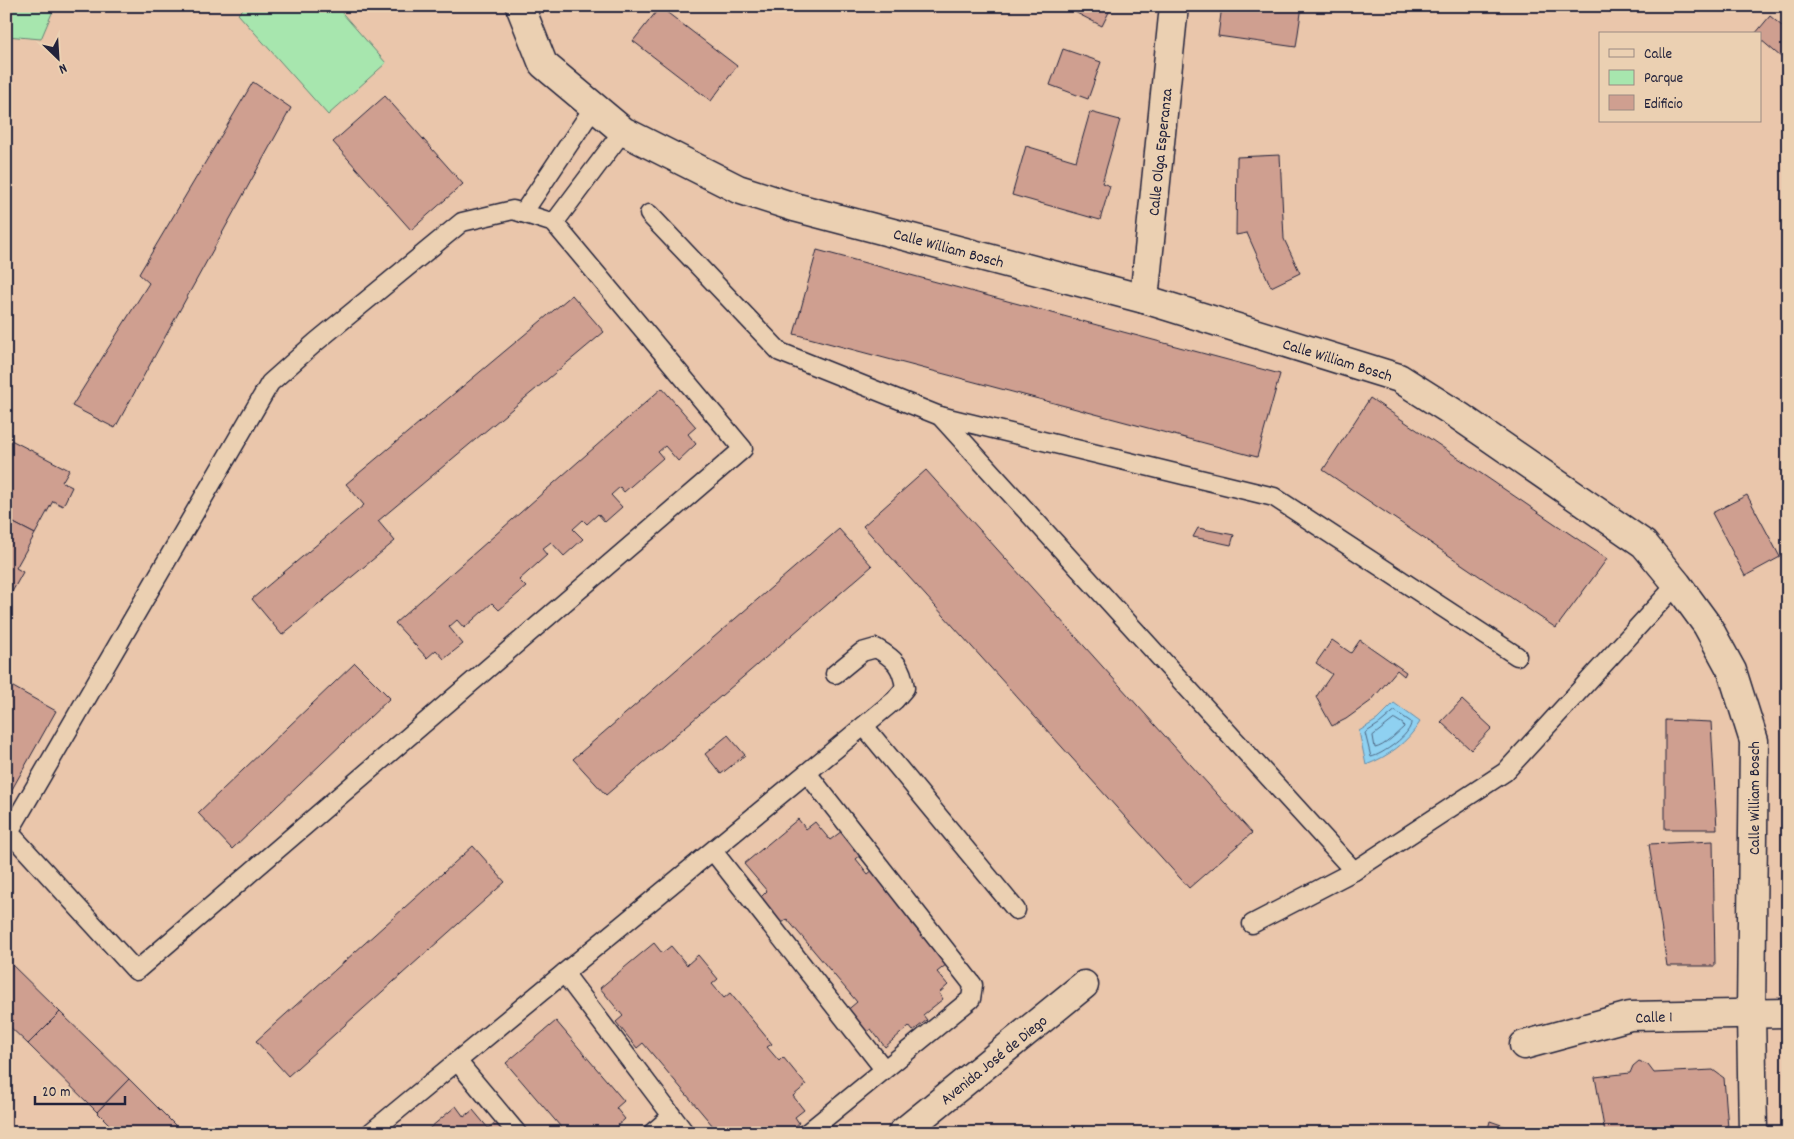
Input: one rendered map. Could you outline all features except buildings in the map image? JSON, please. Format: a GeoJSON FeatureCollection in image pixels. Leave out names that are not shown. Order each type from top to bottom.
{"type":"FeatureCollection","features":[{"type":"Feature","properties":{"kind":"street","name":"Calle William Bosch"},"geometry":{"type":"LineString","coordinates":[[520,6],[543,64],[623,132],[738,189],[794,207],[1144,299],[1399,378],[1459,416],[1644,544],[1707,625],[1732,671],[1754,741],[1751,1014],[1753,1133]]}},
{"type":"Feature","properties":{"kind":"street","name":"Calle Olga Esperanza"},"geometry":{"type":"LineString","coordinates":[[1144,299],[1174,6]]}},
{"type":"Feature","properties":{"kind":"street","name":"Avenida José de Diego"},"geometry":{"type":"LineString","coordinates":[[902,1133],[1084,985]]}},
{"type":"Feature","properties":{"kind":"street","name":"Calle 1"},"geometry":{"type":"LineString","coordinates":[[1524,1045],[1630,1016],[1788,1014]]}},
{"type":"Feature","properties":{"kind":"lane"},"geometry":{"type":"LineString","coordinates":[[523,213],[594,107]]}},
{"type":"Feature","properties":{"kind":"lane"},"geometry":{"type":"LineString","coordinates":[[554,223],[623,132]]}},
{"type":"Feature","properties":{"kind":"lane"},"geometry":{"type":"LineString","coordinates":[[513,210],[523,213],[554,223],[743,449],[136,971],[9,832],[270,383],[316,342],[462,222],[513,210]]}},
{"type":"Feature","properties":{"kind":"lane"},"geometry":{"type":"LineString","coordinates":[[649,214],[780,352],[940,416],[1274,497],[1517,656]]}},
{"type":"Feature","properties":{"kind":"lane"},"geometry":{"type":"LineString","coordinates":[[940,416],[1354,872]]}},
{"type":"Feature","properties":{"kind":"lane"},"geometry":{"type":"LineString","coordinates":[[1252,924],[1354,872],[1504,772],[1677,584]]}},
{"type":"Feature","properties":{"kind":"lane"},"geometry":{"type":"LineString","coordinates":[[370,1133],[807,774],[895,700],[905,688],[903,674],[893,658],[876,648],[862,652],[835,674]]}},
{"type":"Feature","properties":{"kind":"lane"},"geometry":{"type":"LineString","coordinates":[[864,726],[1016,910]]}},
{"type":"Feature","properties":{"kind":"lane"},"geometry":{"type":"LineString","coordinates":[[807,774],[973,985],[971,999],[807,1133]]}},
{"type":"Feature","properties":{"kind":"lane"},"geometry":{"type":"LineString","coordinates":[[713,851],[884,1069]]}},
{"type":"Feature","properties":{"kind":"lane"},"geometry":{"type":"LineString","coordinates":[[564,974],[685,1133]]}},
{"type":"Feature","properties":{"kind":"lane"},"geometry":{"type":"LineString","coordinates":[[457,1061],[517,1133]]}},
{"type":"Feature","properties":{"kind":"lane"},"geometry":{"type":"LineString","coordinates":[[652,1133],[672,1116]]}},
{"type":"Feature","properties":{"kind":"green space"},"geometry":{"type":"Polygon","coordinates":[[[8,6],[55,6],[41,39],[6,36],[8,6]]]}},
{"type":"Feature","properties":{"kind":"green space"},"geometry":{"type":"Polygon","coordinates":[[[246,6],[336,6],[386,63],[328,115],[238,14],[246,6]]]}},
{"type":"Feature","properties":{"kind":"water"},"geometry":{"type":"Polygon","coordinates":[[[1394,703],[1420,722],[1415,730],[1397,748],[1366,765],[1359,731],[1377,720],[1394,703]]]}}]}
